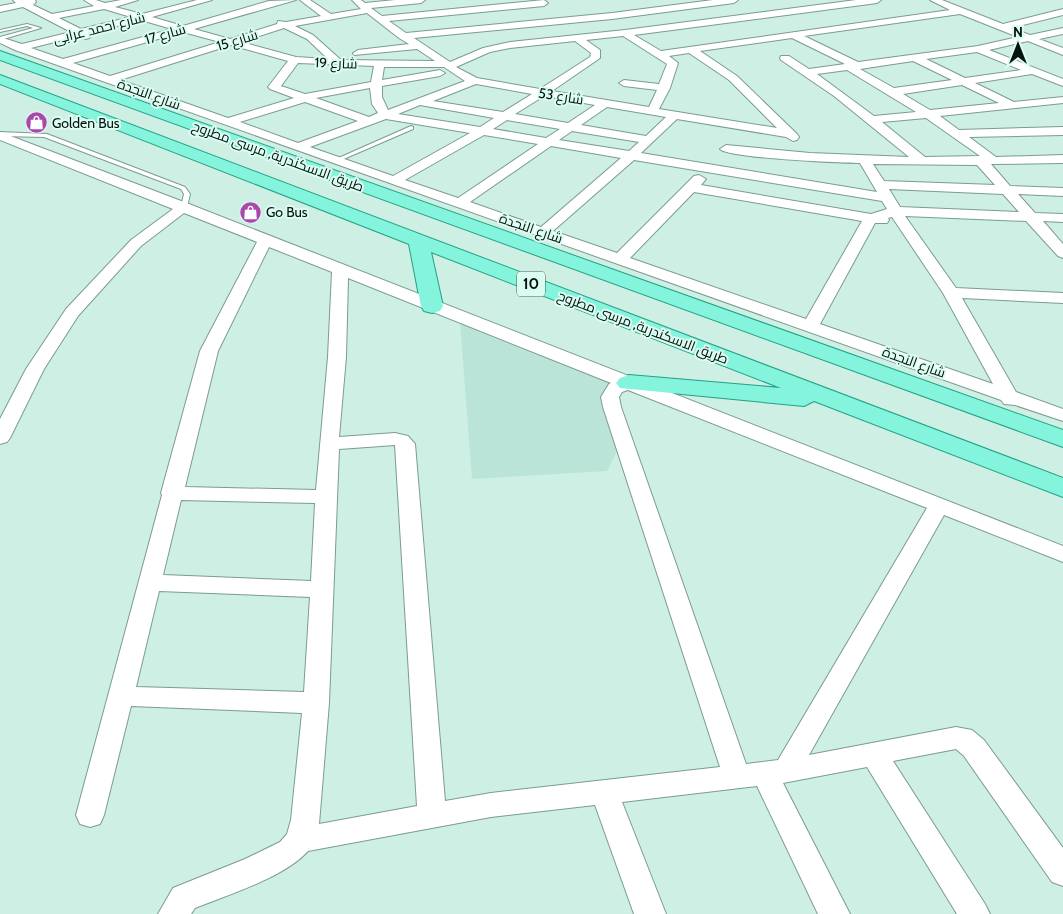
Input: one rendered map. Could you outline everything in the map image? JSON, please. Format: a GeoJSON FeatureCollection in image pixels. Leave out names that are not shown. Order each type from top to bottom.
{"type":"FeatureCollection","features":[{"type":"Feature","properties":{"kind":"main road","name":"طريق الاسكندرية, مرسى مطروح"},"geometry":{"type":"LineString","coordinates":[[0,41],[166,115],[1063,439]]}},
{"type":"Feature","properties":{"kind":"main road","name":"طريق الاسكندرية, مرسى مطروح"},"geometry":{"type":"LineString","coordinates":[[0,79],[419,242],[1063,488]]}},
{"type":"Feature","properties":{"kind":"main road"},"geometry":{"type":"LineString","coordinates":[[166,115],[188,108]]}},
{"type":"Feature","properties":{"kind":"main road"},"geometry":{"type":"LineString","coordinates":[[419,242],[432,306]]}},
{"type":"Feature","properties":{"kind":"main road"},"geometry":{"type":"LineString","coordinates":[[628,383],[836,401]]}},
{"type":"Feature","properties":{"kind":"street"},"geometry":{"type":"LineString","coordinates":[[0,9],[22,2],[42,0]]}},
{"type":"Feature","properties":{"kind":"street","name":"شارع 19"},"geometry":{"type":"LineString","coordinates":[[88,0],[229,42],[292,65],[335,60],[378,74],[449,67]]}},
{"type":"Feature","properties":{"kind":"street"},"geometry":{"type":"LineString","coordinates":[[53,17],[134,0]]}},
{"type":"Feature","properties":{"kind":"street","name":"شارع 17"},"geometry":{"type":"LineString","coordinates":[[61,63],[240,12],[267,2],[292,0]]}},
{"type":"Feature","properties":{"kind":"street"},"geometry":{"type":"LineString","coordinates":[[304,0],[328,16]]}},
{"type":"Feature","properties":{"kind":"street","name":"شارع 15"},"geometry":{"type":"LineString","coordinates":[[108,80],[299,21],[328,16],[363,6],[421,0]]}},
{"type":"Feature","properties":{"kind":"street"},"geometry":{"type":"LineString","coordinates":[[655,0],[664,9]]}},
{"type":"Feature","properties":{"kind":"street"},"geometry":{"type":"LineString","coordinates":[[402,36],[612,16],[703,2],[734,0]]}},
{"type":"Feature","properties":{"kind":"street"},"geometry":{"type":"LineString","coordinates":[[370,121],[274,87],[292,65],[378,74],[449,67],[499,47],[626,33],[877,0]]}},
{"type":"Feature","properties":{"kind":"street"},"geometry":{"type":"LineString","coordinates":[[934,0],[1063,52]]}},
{"type":"Feature","properties":{"kind":"street"},"geometry":{"type":"LineString","coordinates":[[380,19],[500,3],[543,1],[559,21]]}},
{"type":"Feature","properties":{"kind":"street"},"geometry":{"type":"LineString","coordinates":[[22,2],[79,32],[98,40],[137,51]]}},
{"type":"Feature","properties":{"kind":"street"},"geometry":{"type":"LineString","coordinates":[[267,2],[299,21]]}},
{"type":"Feature","properties":{"kind":"street"},"geometry":{"type":"LineString","coordinates":[[208,3],[285,25],[310,37],[335,60],[417,46]]}},
{"type":"Feature","properties":{"kind":"street","name":"شارع احمد عرابى"},"geometry":{"type":"LineString","coordinates":[[19,48],[140,17],[208,3]]}},
{"type":"Feature","properties":{"kind":"street"},"geometry":{"type":"LineString","coordinates":[[612,5],[661,28]]}},
{"type":"Feature","properties":{"kind":"street","name":"شارع 53"},"geometry":{"type":"LineString","coordinates":[[363,6],[402,36],[474,81],[790,134]]}},
{"type":"Feature","properties":{"kind":"street"},"geometry":{"type":"LineString","coordinates":[[758,7],[773,13],[958,134],[987,160],[1007,190],[1063,253]]}},
{"type":"Feature","properties":{"kind":"street"},"geometry":{"type":"LineString","coordinates":[[810,8],[848,27]]}},
{"type":"Feature","properties":{"kind":"street"},"geometry":{"type":"LineString","coordinates":[[661,54],[767,39],[793,27],[812,32],[960,11]]}},
{"type":"Feature","properties":{"kind":"street"},"geometry":{"type":"LineString","coordinates":[[1003,27],[1063,12]]}},
{"type":"Feature","properties":{"kind":"street"},"geometry":{"type":"LineString","coordinates":[[612,16],[640,31]]}},
{"type":"Feature","properties":{"kind":"street"},"geometry":{"type":"LineString","coordinates":[[727,20],[767,39]]}},
{"type":"Feature","properties":{"kind":"street"},"geometry":{"type":"LineString","coordinates":[[684,25],[721,45]]}},
{"type":"Feature","properties":{"kind":"street"},"geometry":{"type":"LineString","coordinates":[[809,72],[978,49],[1063,31]]}},
{"type":"Feature","properties":{"kind":"street"},"geometry":{"type":"LineString","coordinates":[[626,33],[673,63],[664,88],[652,111]]}},
{"type":"Feature","properties":{"kind":"street"},"geometry":{"type":"LineString","coordinates":[[395,180],[480,132],[597,55],[596,52],[577,38]]}},
{"type":"Feature","properties":{"kind":"street","name":"شارع النجدة"},"geometry":{"type":"LineString","coordinates":[[0,41],[1063,415]]}},
{"type":"Feature","properties":{"kind":"street"},"geometry":{"type":"LineString","coordinates":[[978,49],[1063,83]]}},
{"type":"Feature","properties":{"kind":"street"},"geometry":{"type":"LineString","coordinates":[[691,50],[733,78],[814,157]]}},
{"type":"Feature","properties":{"kind":"street"},"geometry":{"type":"LineString","coordinates":[[153,56],[169,61]]}},
{"type":"Feature","properties":{"kind":"street"},"geometry":{"type":"LineString","coordinates":[[785,58],[809,72],[921,160]]}},
{"type":"Feature","properties":{"kind":"street"},"geometry":{"type":"LineString","coordinates":[[915,58],[1012,105]]}},
{"type":"Feature","properties":{"kind":"street"},"geometry":{"type":"LineString","coordinates":[[892,92],[1034,71]]}},
{"type":"Feature","properties":{"kind":"street"},"geometry":{"type":"LineString","coordinates":[[228,122],[378,74]]}},
{"type":"Feature","properties":{"kind":"street"},"geometry":{"type":"LineString","coordinates":[[378,74],[378,103],[380,110],[386,115],[708,169],[891,204],[1030,217],[1063,218]]}},
{"type":"Feature","properties":{"kind":"street"},"geometry":{"type":"LineString","coordinates":[[298,147],[474,81]]}},
{"type":"Feature","properties":{"kind":"street"},"geometry":{"type":"LineString","coordinates":[[624,83],[664,88]]}},
{"type":"Feature","properties":{"kind":"street"},"geometry":{"type":"LineString","coordinates":[[871,120],[1063,100]]}},
{"type":"Feature","properties":{"kind":"street"},"geometry":{"type":"LineString","coordinates":[[420,102],[649,140]]}},
{"type":"Feature","properties":{"kind":"street"},"geometry":{"type":"LineString","coordinates":[[460,203],[605,103]]}},
{"type":"Feature","properties":{"kind":"street"},"geometry":{"type":"LineString","coordinates":[[544,232],[649,140],[674,115]]}},
{"type":"Feature","properties":{"kind":"street"},"geometry":{"type":"LineString","coordinates":[[620,259],[708,169],[743,126]]}},
{"type":"Feature","properties":{"kind":"street"},"geometry":{"type":"LineString","coordinates":[[958,134],[1063,131]]}},
{"type":"Feature","properties":{"kind":"street"},"geometry":{"type":"LineString","coordinates":[[0,135],[1063,554]]}},
{"type":"Feature","properties":{"kind":"street"},"geometry":{"type":"LineString","coordinates":[[726,149],[814,157],[921,160],[1063,159]]}},
{"type":"Feature","properties":{"kind":"street"},"geometry":{"type":"LineString","coordinates":[[863,158],[891,204],[951,293],[1008,396],[1030,427]]}},
{"type":"Feature","properties":{"kind":"street"},"geometry":{"type":"LineString","coordinates":[[691,187],[870,219]]}},
{"type":"Feature","properties":{"kind":"street"},"geometry":{"type":"LineString","coordinates":[[811,325],[870,219],[891,204],[1007,190],[1063,192]]}},
{"type":"Feature","properties":{"kind":"street"},"geometry":{"type":"LineString","coordinates":[[0,438],[35,369],[72,313],[136,243],[184,208]]}},
{"type":"Feature","properties":{"kind":"street"},"geometry":{"type":"LineString","coordinates":[[90,815],[208,351],[265,240]]}},
{"type":"Feature","properties":{"kind":"street"},"geometry":{"type":"LineString","coordinates":[[174,914],[184,898],[274,861],[290,851],[300,840],[305,820],[316,703],[329,444],[338,357],[340,270]]}},
{"type":"Feature","properties":{"kind":"street"},"geometry":{"type":"LineString","coordinates":[[951,293],[1063,298]]}},
{"type":"Feature","properties":{"kind":"street"},"geometry":{"type":"LineString","coordinates":[[628,383],[615,388],[610,397],[612,407],[763,774],[834,914]]}},
{"type":"Feature","properties":{"kind":"street"},"geometry":{"type":"LineString","coordinates":[[329,444],[395,439],[402,440],[405,444],[432,816]]}},
{"type":"Feature","properties":{"kind":"street"},"geometry":{"type":"LineString","coordinates":[[171,493],[326,498]]}},
{"type":"Feature","properties":{"kind":"street"},"geometry":{"type":"LineString","coordinates":[[763,774],[939,505]]}},
{"type":"Feature","properties":{"kind":"street"},"geometry":{"type":"LineString","coordinates":[[149,583],[322,589]]}},
{"type":"Feature","properties":{"kind":"street"},"geometry":{"type":"LineString","coordinates":[[120,696],[316,703]]}},
{"type":"Feature","properties":{"kind":"street"},"geometry":{"type":"LineString","coordinates":[[300,840],[491,805],[763,774],[963,738],[974,748],[1063,872]]}},
{"type":"Feature","properties":{"kind":"street"},"geometry":{"type":"LineString","coordinates":[[874,755],[974,914]]}},
{"type":"Feature","properties":{"kind":"street"},"geometry":{"type":"LineString","coordinates":[[605,793],[650,914]]}},
{"type":"Feature","properties":{"kind":"lane"},"geometry":{"type":"LineString","coordinates":[[27,25],[39,28],[0,41],[27,25]]}},
{"type":"Feature","properties":{"kind":"lane"},"geometry":{"type":"LineString","coordinates":[[337,160],[411,128]]}},
{"type":"Feature","properties":{"kind":"shaded area"},"geometry":{"type":"Polygon","coordinates":[[[460,321],[617,378],[620,445],[607,471],[472,479],[460,321]]]}},
{"type":"Feature","properties":{"kind":"place","name":"Golden Bus"},"geometry":{"type":"Point","coordinates":[36,123]}},
{"type":"Feature","properties":{"kind":"place","name":"Go Bus"},"geometry":{"type":"Point","coordinates":[250,212]}}]}
